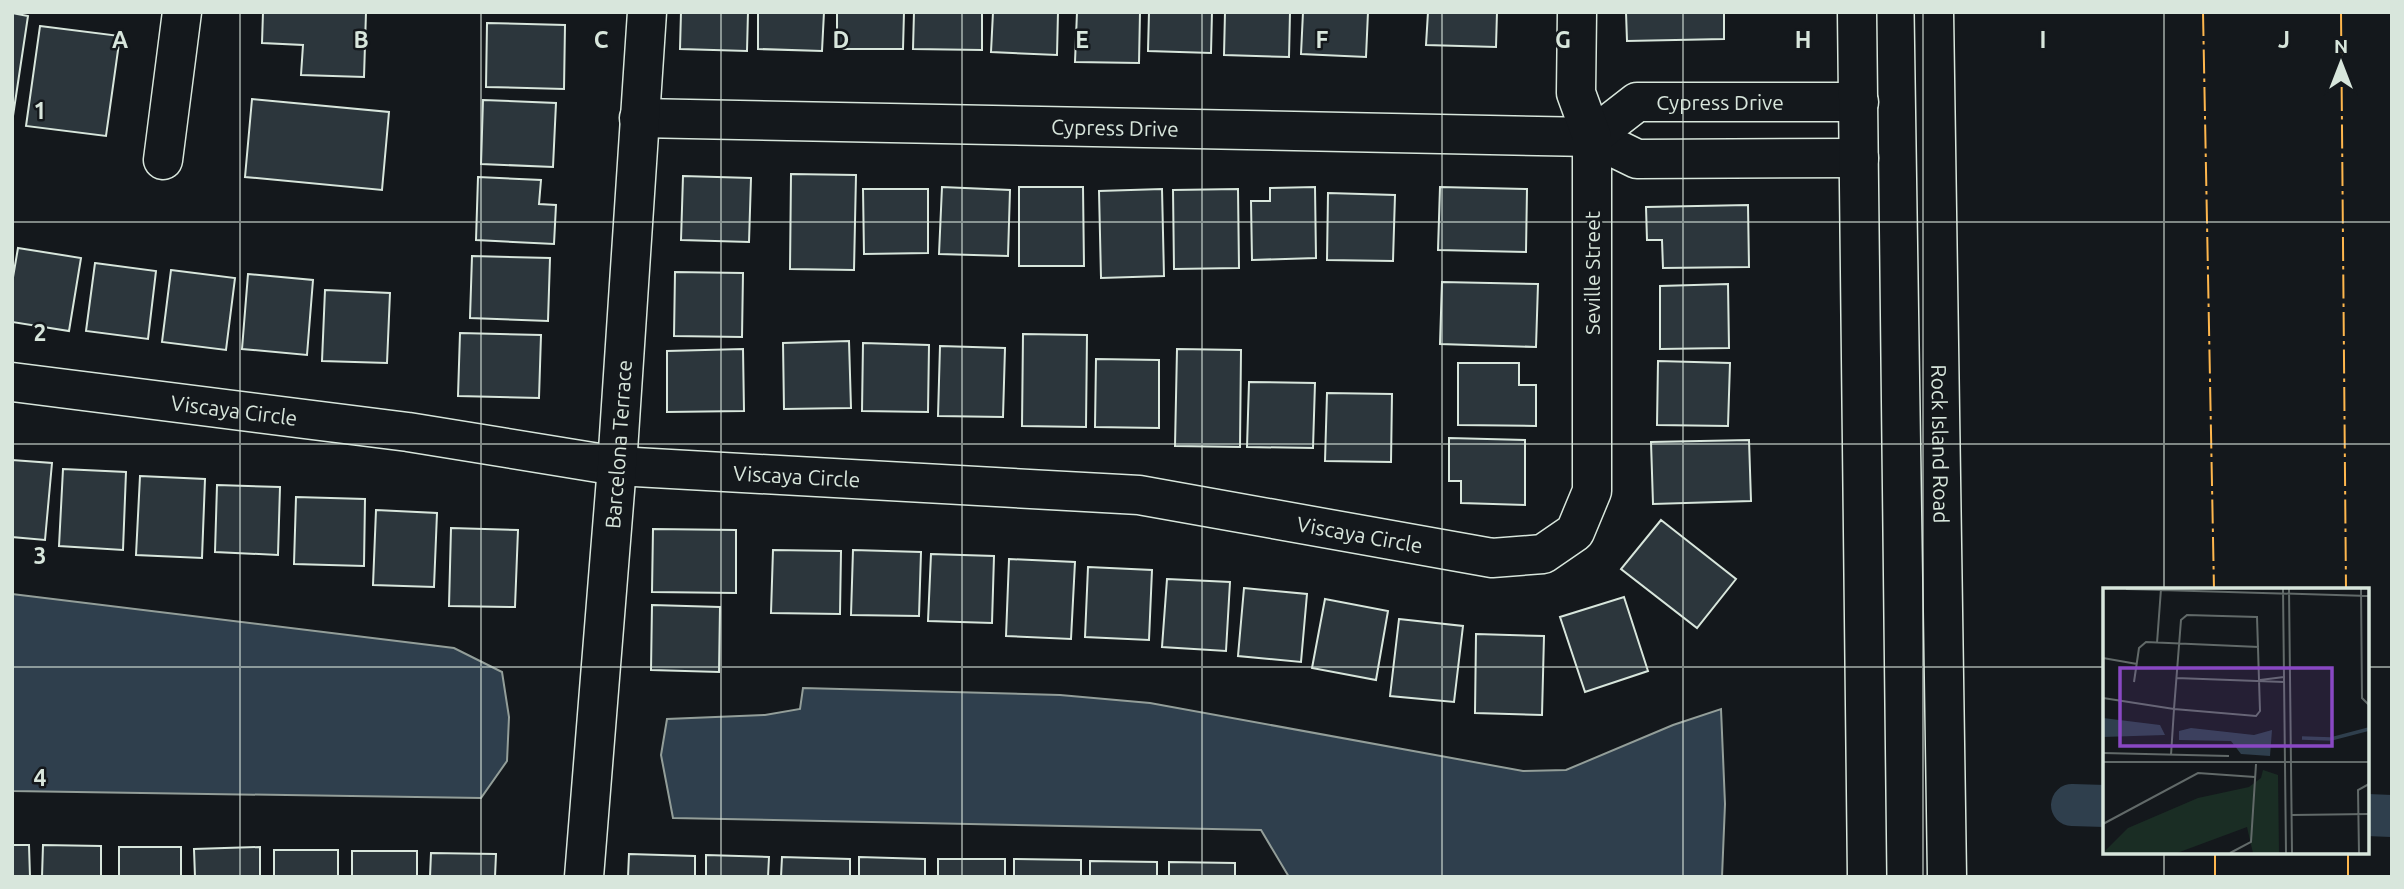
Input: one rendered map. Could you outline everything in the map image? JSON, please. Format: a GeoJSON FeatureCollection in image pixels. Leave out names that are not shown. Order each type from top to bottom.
{"type":"FeatureCollection","features":[{"type":"Feature","properties":{"kind":"street"},"geometry":{"type":"LineString","coordinates":[[163,160],[182,12]]}},
{"type":"Feature","properties":{"kind":"street","name":"Barcelona Terrace"},"geometry":{"type":"LineString","coordinates":[[584,877],[617,466],[647,12]]}},
{"type":"Feature","properties":{"kind":"street","name":"Seville Street"},"geometry":{"type":"LineString","coordinates":[[1575,532],[1592,491],[1592,137],[1576,93],[1577,12]]}},
{"type":"Feature","properties":{"kind":"street"},"geometry":{"type":"LineString","coordinates":[[1857,12],[1867,877]]}},
{"type":"Feature","properties":{"kind":"street","name":"Rock Island Road"},"geometry":{"type":"LineString","coordinates":[[1934,12],[1947,877]]}},
{"type":"Feature","properties":{"kind":"street","name":"Cypress Drive"},"geometry":{"type":"LineString","coordinates":[[1592,137],[1637,102],[1859,102]]}},
{"type":"Feature","properties":{"kind":"street","name":"Cypress Drive"},"geometry":{"type":"LineString","coordinates":[[639,118],[1592,137],[1637,159],[1860,158]]}},
{"type":"Feature","properties":{"kind":"street","name":"Viscaya Circle"},"geometry":{"type":"LineString","coordinates":[[12,382],[408,432],[617,466],[1139,495],[1492,558],[1543,554],[1575,532]]}},
{"type":"Feature","properties":{"kind":"water"},"geometry":{"type":"Polygon","coordinates":[[[12,594],[454,648],[502,672],[509,717],[507,761],[481,798],[12,791],[12,594]]]}},
{"type":"Feature","properties":{"kind":"water"},"geometry":{"type":"Polygon","coordinates":[[[803,688],[1060,695],[1150,703],[1523,771],[1566,770],[1673,725],[1721,709],[1725,804],[1722,877],[1289,877],[1261,830],[673,818],[661,755],[667,719],[765,715],[800,709],[803,688]]]}},
{"type":"Feature","properties":{"kind":"building"},"geometry":{"type":"Polygon","coordinates":[[[263,12],[366,12],[364,77],[301,75],[303,45],[262,43],[263,12]]]}},
{"type":"Feature","properties":{"kind":"building"},"geometry":{"type":"Polygon","coordinates":[[[681,12],[748,12],[747,51],[680,49],[681,12]]]}},
{"type":"Feature","properties":{"kind":"building"},"geometry":{"type":"Polygon","coordinates":[[[758,12],[824,12],[822,51],[758,49],[758,12]]]}},
{"type":"Feature","properties":{"kind":"building"},"geometry":{"type":"Polygon","coordinates":[[[837,12],[904,12],[903,49],[837,49],[837,12]]]}},
{"type":"Feature","properties":{"kind":"building"},"geometry":{"type":"Polygon","coordinates":[[[914,12],[982,12],[982,50],[913,49],[914,12]]]}},
{"type":"Feature","properties":{"kind":"building"},"geometry":{"type":"Polygon","coordinates":[[[993,12],[1058,12],[1057,55],[991,52],[993,12]]]}},
{"type":"Feature","properties":{"kind":"building"},"geometry":{"type":"Polygon","coordinates":[[[1077,12],[1140,12],[1139,63],[1075,62],[1077,12]]]}},
{"type":"Feature","properties":{"kind":"building"},"geometry":{"type":"Polygon","coordinates":[[[1149,12],[1212,12],[1211,53],[1148,51],[1149,12]]]}},
{"type":"Feature","properties":{"kind":"building"},"geometry":{"type":"Polygon","coordinates":[[[1225,12],[1290,12],[1289,57],[1224,55],[1225,12]]]}},
{"type":"Feature","properties":{"kind":"building"},"geometry":{"type":"Polygon","coordinates":[[[1303,12],[1368,12],[1366,57],[1301,54],[1303,12]]]}},
{"type":"Feature","properties":{"kind":"building"},"geometry":{"type":"Polygon","coordinates":[[[1428,12],[1497,12],[1496,47],[1426,45],[1428,12]]]}},
{"type":"Feature","properties":{"kind":"building"},"geometry":{"type":"Polygon","coordinates":[[[1626,12],[1724,12],[1724,39],[1627,41],[1626,12]]]}},
{"type":"Feature","properties":{"kind":"building"},"geometry":{"type":"Polygon","coordinates":[[[12,13],[28,16],[13,116],[12,116],[12,13]]]}},
{"type":"Feature","properties":{"kind":"building"},"geometry":{"type":"Polygon","coordinates":[[[487,23],[565,25],[564,89],[486,87],[487,23]]]}},
{"type":"Feature","properties":{"kind":"building"},"geometry":{"type":"Polygon","coordinates":[[[40,26],[120,36],[106,136],[26,126],[40,26]]]}},
{"type":"Feature","properties":{"kind":"building"},"geometry":{"type":"Polygon","coordinates":[[[252,99],[389,112],[382,190],[245,177],[252,99]]]}},
{"type":"Feature","properties":{"kind":"building"},"geometry":{"type":"Polygon","coordinates":[[[483,100],[556,103],[553,167],[481,164],[483,100]]]}},
{"type":"Feature","properties":{"kind":"building"},"geometry":{"type":"Polygon","coordinates":[[[791,174],[856,175],[854,270],[790,269],[791,174]]]}},
{"type":"Feature","properties":{"kind":"building"},"geometry":{"type":"Polygon","coordinates":[[[683,176],[751,178],[749,242],[681,240],[683,176]]]}},
{"type":"Feature","properties":{"kind":"building"},"geometry":{"type":"Polygon","coordinates":[[[478,177],[541,180],[539,204],[556,205],[554,244],[476,240],[478,177]]]}},
{"type":"Feature","properties":{"kind":"building"},"geometry":{"type":"Polygon","coordinates":[[[942,187],[1010,190],[1008,256],[939,254],[942,187]]]}},
{"type":"Feature","properties":{"kind":"building"},"geometry":{"type":"Polygon","coordinates":[[[1019,187],[1083,187],[1084,266],[1019,266],[1019,187]]]}},
{"type":"Feature","properties":{"kind":"building"},"geometry":{"type":"Polygon","coordinates":[[[1315,187],[1316,258],[1252,260],[1251,201],[1270,201],[1270,188],[1315,187]]]}},
{"type":"Feature","properties":{"kind":"building"},"geometry":{"type":"Polygon","coordinates":[[[1440,187],[1527,189],[1526,252],[1438,250],[1440,187]]]}},
{"type":"Feature","properties":{"kind":"building"},"geometry":{"type":"Polygon","coordinates":[[[863,189],[928,189],[928,253],[864,254],[863,189]]]}},
{"type":"Feature","properties":{"kind":"building"},"geometry":{"type":"Polygon","coordinates":[[[1162,189],[1164,276],[1101,278],[1099,191],[1162,189]]]}},
{"type":"Feature","properties":{"kind":"building"},"geometry":{"type":"Polygon","coordinates":[[[1238,189],[1239,268],[1174,269],[1173,190],[1238,189]]]}},
{"type":"Feature","properties":{"kind":"building"},"geometry":{"type":"Polygon","coordinates":[[[1328,193],[1395,195],[1393,261],[1327,260],[1328,193]]]}},
{"type":"Feature","properties":{"kind":"building"},"geometry":{"type":"Polygon","coordinates":[[[1748,205],[1749,267],[1663,268],[1662,240],[1647,240],[1646,207],[1748,205]]]}},
{"type":"Feature","properties":{"kind":"building"},"geometry":{"type":"Polygon","coordinates":[[[18,248],[81,258],[69,331],[12,322],[12,283],[18,248]]]}},
{"type":"Feature","properties":{"kind":"building"},"geometry":{"type":"Polygon","coordinates":[[[472,256],[550,258],[548,321],[470,318],[472,256]]]}},
{"type":"Feature","properties":{"kind":"building"},"geometry":{"type":"Polygon","coordinates":[[[95,263],[156,271],[148,339],[86,331],[95,263]]]}},
{"type":"Feature","properties":{"kind":"building"},"geometry":{"type":"Polygon","coordinates":[[[171,270],[235,278],[226,350],[162,342],[171,270]]]}},
{"type":"Feature","properties":{"kind":"building"},"geometry":{"type":"Polygon","coordinates":[[[675,272],[743,273],[742,337],[674,336],[675,272]]]}},
{"type":"Feature","properties":{"kind":"building"},"geometry":{"type":"Polygon","coordinates":[[[248,274],[313,280],[307,355],[242,349],[248,274]]]}},
{"type":"Feature","properties":{"kind":"building"},"geometry":{"type":"Polygon","coordinates":[[[1442,282],[1538,284],[1536,347],[1440,344],[1442,282]]]}},
{"type":"Feature","properties":{"kind":"building"},"geometry":{"type":"Polygon","coordinates":[[[1728,284],[1729,348],[1660,349],[1660,286],[1728,284]]]}},
{"type":"Feature","properties":{"kind":"building"},"geometry":{"type":"Polygon","coordinates":[[[325,290],[390,293],[387,363],[322,361],[325,290]]]}},
{"type":"Feature","properties":{"kind":"building"},"geometry":{"type":"Polygon","coordinates":[[[460,333],[541,335],[539,398],[458,396],[460,333]]]}},
{"type":"Feature","properties":{"kind":"building"},"geometry":{"type":"Polygon","coordinates":[[[1023,334],[1087,335],[1086,427],[1022,426],[1023,334]]]}},
{"type":"Feature","properties":{"kind":"building"},"geometry":{"type":"Polygon","coordinates":[[[849,341],[851,408],[784,409],[783,343],[849,341]]]}},
{"type":"Feature","properties":{"kind":"building"},"geometry":{"type":"Polygon","coordinates":[[[863,343],[929,345],[928,412],[862,411],[863,343]]]}},
{"type":"Feature","properties":{"kind":"building"},"geometry":{"type":"Polygon","coordinates":[[[940,346],[1005,348],[1003,417],[938,416],[940,346]]]}},
{"type":"Feature","properties":{"kind":"building"},"geometry":{"type":"Polygon","coordinates":[[[743,349],[744,411],[667,412],[667,351],[743,349]]]}},
{"type":"Feature","properties":{"kind":"building"},"geometry":{"type":"Polygon","coordinates":[[[1177,349],[1241,350],[1240,447],[1175,446],[1177,349]]]}},
{"type":"Feature","properties":{"kind":"building"},"geometry":{"type":"Polygon","coordinates":[[[1096,359],[1159,360],[1159,428],[1095,427],[1096,359]]]}},
{"type":"Feature","properties":{"kind":"building"},"geometry":{"type":"Polygon","coordinates":[[[1658,361],[1730,363],[1728,426],[1657,425],[1658,361]]]}},
{"type":"Feature","properties":{"kind":"building"},"geometry":{"type":"Polygon","coordinates":[[[1458,363],[1519,363],[1519,385],[1536,385],[1536,426],[1458,425],[1458,363]]]}},
{"type":"Feature","properties":{"kind":"building"},"geometry":{"type":"Polygon","coordinates":[[[1249,382],[1315,383],[1313,448],[1247,447],[1249,382]]]}},
{"type":"Feature","properties":{"kind":"building"},"geometry":{"type":"Polygon","coordinates":[[[1327,393],[1392,394],[1391,462],[1325,461],[1327,393]]]}},
{"type":"Feature","properties":{"kind":"building"},"geometry":{"type":"Polygon","coordinates":[[[1449,438],[1525,440],[1525,505],[1461,503],[1461,481],[1449,481],[1449,438]]]}},
{"type":"Feature","properties":{"kind":"building"},"geometry":{"type":"Polygon","coordinates":[[[1749,440],[1751,501],[1653,504],[1651,442],[1749,440]]]}},
{"type":"Feature","properties":{"kind":"building"},"geometry":{"type":"Polygon","coordinates":[[[12,460],[52,463],[45,540],[12,537],[12,460]]]}},
{"type":"Feature","properties":{"kind":"building"},"geometry":{"type":"Polygon","coordinates":[[[63,469],[126,472],[123,550],[59,546],[63,469]]]}},
{"type":"Feature","properties":{"kind":"building"},"geometry":{"type":"Polygon","coordinates":[[[140,476],[205,479],[202,558],[136,555],[140,476]]]}},
{"type":"Feature","properties":{"kind":"building"},"geometry":{"type":"Polygon","coordinates":[[[217,485],[280,487],[278,555],[215,552],[217,485]]]}},
{"type":"Feature","properties":{"kind":"building"},"geometry":{"type":"Polygon","coordinates":[[[296,497],[365,499],[364,566],[294,564],[296,497]]]}},
{"type":"Feature","properties":{"kind":"building"},"geometry":{"type":"Polygon","coordinates":[[[376,510],[437,513],[434,587],[373,585],[376,510]]]}},
{"type":"Feature","properties":{"kind":"building"},"geometry":{"type":"Polygon","coordinates":[[[1661,520],[1736,579],[1697,628],[1621,569],[1661,520]]]}},
{"type":"Feature","properties":{"kind":"building"},"geometry":{"type":"Polygon","coordinates":[[[451,528],[518,530],[515,607],[449,606],[451,528]]]}},
{"type":"Feature","properties":{"kind":"building"},"geometry":{"type":"Polygon","coordinates":[[[653,529],[736,530],[736,593],[652,592],[653,529]]]}},
{"type":"Feature","properties":{"kind":"building"},"geometry":{"type":"Polygon","coordinates":[[[773,550],[841,551],[840,614],[771,613],[773,550]]]}},
{"type":"Feature","properties":{"kind":"building"},"geometry":{"type":"Polygon","coordinates":[[[853,550],[921,552],[919,616],[851,615],[853,550]]]}},
{"type":"Feature","properties":{"kind":"building"},"geometry":{"type":"Polygon","coordinates":[[[931,554],[994,556],[992,623],[928,621],[931,554]]]}},
{"type":"Feature","properties":{"kind":"building"},"geometry":{"type":"Polygon","coordinates":[[[1009,559],[1075,562],[1071,639],[1006,636],[1009,559]]]}},
{"type":"Feature","properties":{"kind":"building"},"geometry":{"type":"Polygon","coordinates":[[[1088,567],[1152,570],[1149,640],[1085,637],[1088,567]]]}},
{"type":"Feature","properties":{"kind":"building"},"geometry":{"type":"Polygon","coordinates":[[[1167,579],[1230,582],[1226,651],[1162,647],[1167,579]]]}},
{"type":"Feature","properties":{"kind":"building"},"geometry":{"type":"Polygon","coordinates":[[[1244,588],[1307,594],[1301,662],[1238,656],[1244,588]]]}},
{"type":"Feature","properties":{"kind":"building"},"geometry":{"type":"Polygon","coordinates":[[[1624,597],[1648,671],[1585,692],[1560,617],[1624,597]]]}},
{"type":"Feature","properties":{"kind":"building"},"geometry":{"type":"Polygon","coordinates":[[[1325,599],[1388,611],[1376,680],[1312,668],[1325,599]]]}},
{"type":"Feature","properties":{"kind":"building"},"geometry":{"type":"Polygon","coordinates":[[[652,605],[720,607],[719,672],[651,670],[652,605]]]}},
{"type":"Feature","properties":{"kind":"building"},"geometry":{"type":"Polygon","coordinates":[[[1399,619],[1463,626],[1454,702],[1390,696],[1399,619]]]}},
{"type":"Feature","properties":{"kind":"building"},"geometry":{"type":"Polygon","coordinates":[[[1476,634],[1544,636],[1542,715],[1475,713],[1476,634]]]}},
{"type":"Feature","properties":{"kind":"building"},"geometry":{"type":"Polygon","coordinates":[[[12,845],[29,845],[30,877],[12,877],[12,845]]]}},
{"type":"Feature","properties":{"kind":"building"},"geometry":{"type":"Polygon","coordinates":[[[43,845],[101,846],[101,877],[42,877],[43,845]]]}},
{"type":"Feature","properties":{"kind":"building"},"geometry":{"type":"Polygon","coordinates":[[[119,847],[181,847],[181,877],[119,877],[119,847]]]}},
{"type":"Feature","properties":{"kind":"building"},"geometry":{"type":"Polygon","coordinates":[[[260,847],[260,877],[195,877],[194,849],[260,847]]]}},
{"type":"Feature","properties":{"kind":"building"},"geometry":{"type":"Polygon","coordinates":[[[274,850],[338,850],[338,877],[274,877],[274,850]]]}},
{"type":"Feature","properties":{"kind":"building"},"geometry":{"type":"Polygon","coordinates":[[[352,851],[417,851],[417,877],[352,877],[352,851]]]}},
{"type":"Feature","properties":{"kind":"building"},"geometry":{"type":"Polygon","coordinates":[[[431,853],[496,854],[495,877],[430,877],[431,853]]]}},
{"type":"Feature","properties":{"kind":"building"},"geometry":{"type":"Polygon","coordinates":[[[629,854],[695,856],[695,877],[628,877],[629,854]]]}},
{"type":"Feature","properties":{"kind":"building"},"geometry":{"type":"Polygon","coordinates":[[[706,855],[769,857],[768,877],[706,877],[706,855]]]}},
{"type":"Feature","properties":{"kind":"building"},"geometry":{"type":"Polygon","coordinates":[[[782,857],[850,859],[850,877],[781,877],[782,857]]]}},
{"type":"Feature","properties":{"kind":"building"},"geometry":{"type":"Polygon","coordinates":[[[859,857],[925,859],[925,877],[859,877],[859,857]]]}},
{"type":"Feature","properties":{"kind":"building"},"geometry":{"type":"Polygon","coordinates":[[[938,859],[1005,859],[1005,877],[938,877],[938,859]]]}},
{"type":"Feature","properties":{"kind":"building"},"geometry":{"type":"Polygon","coordinates":[[[1014,859],[1081,860],[1081,877],[1014,877],[1014,859]]]}},
{"type":"Feature","properties":{"kind":"building"},"geometry":{"type":"Polygon","coordinates":[[[1090,861],[1157,862],[1157,877],[1090,877],[1090,861]]]}},
{"type":"Feature","properties":{"kind":"building"},"geometry":{"type":"Polygon","coordinates":[[[1169,862],[1235,863],[1235,877],[1169,877],[1169,862]]]}},
{"type":"Feature","properties":{"kind":"waterway"},"geometry":{"type":"LineString","coordinates":[[2072,805],[2103,806]]}},
{"type":"Feature","properties":{"kind":"waterway"},"geometry":{"type":"LineString","coordinates":[[2369,815],[2392,816]]}},
{"type":"Feature","properties":{"kind":"power"},"geometry":{"type":"LineString","coordinates":[[2203,12],[2214,588]]}},
{"type":"Feature","properties":{"kind":"power"},"geometry":{"type":"LineString","coordinates":[[2341,12],[2346,588]]}},
{"type":"Feature","properties":{"kind":"power"},"geometry":{"type":"LineString","coordinates":[[2215,854],[2215,877]]}},
{"type":"Feature","properties":{"kind":"power"},"geometry":{"type":"LineString","coordinates":[[2348,854],[2348,877]]}}]}
